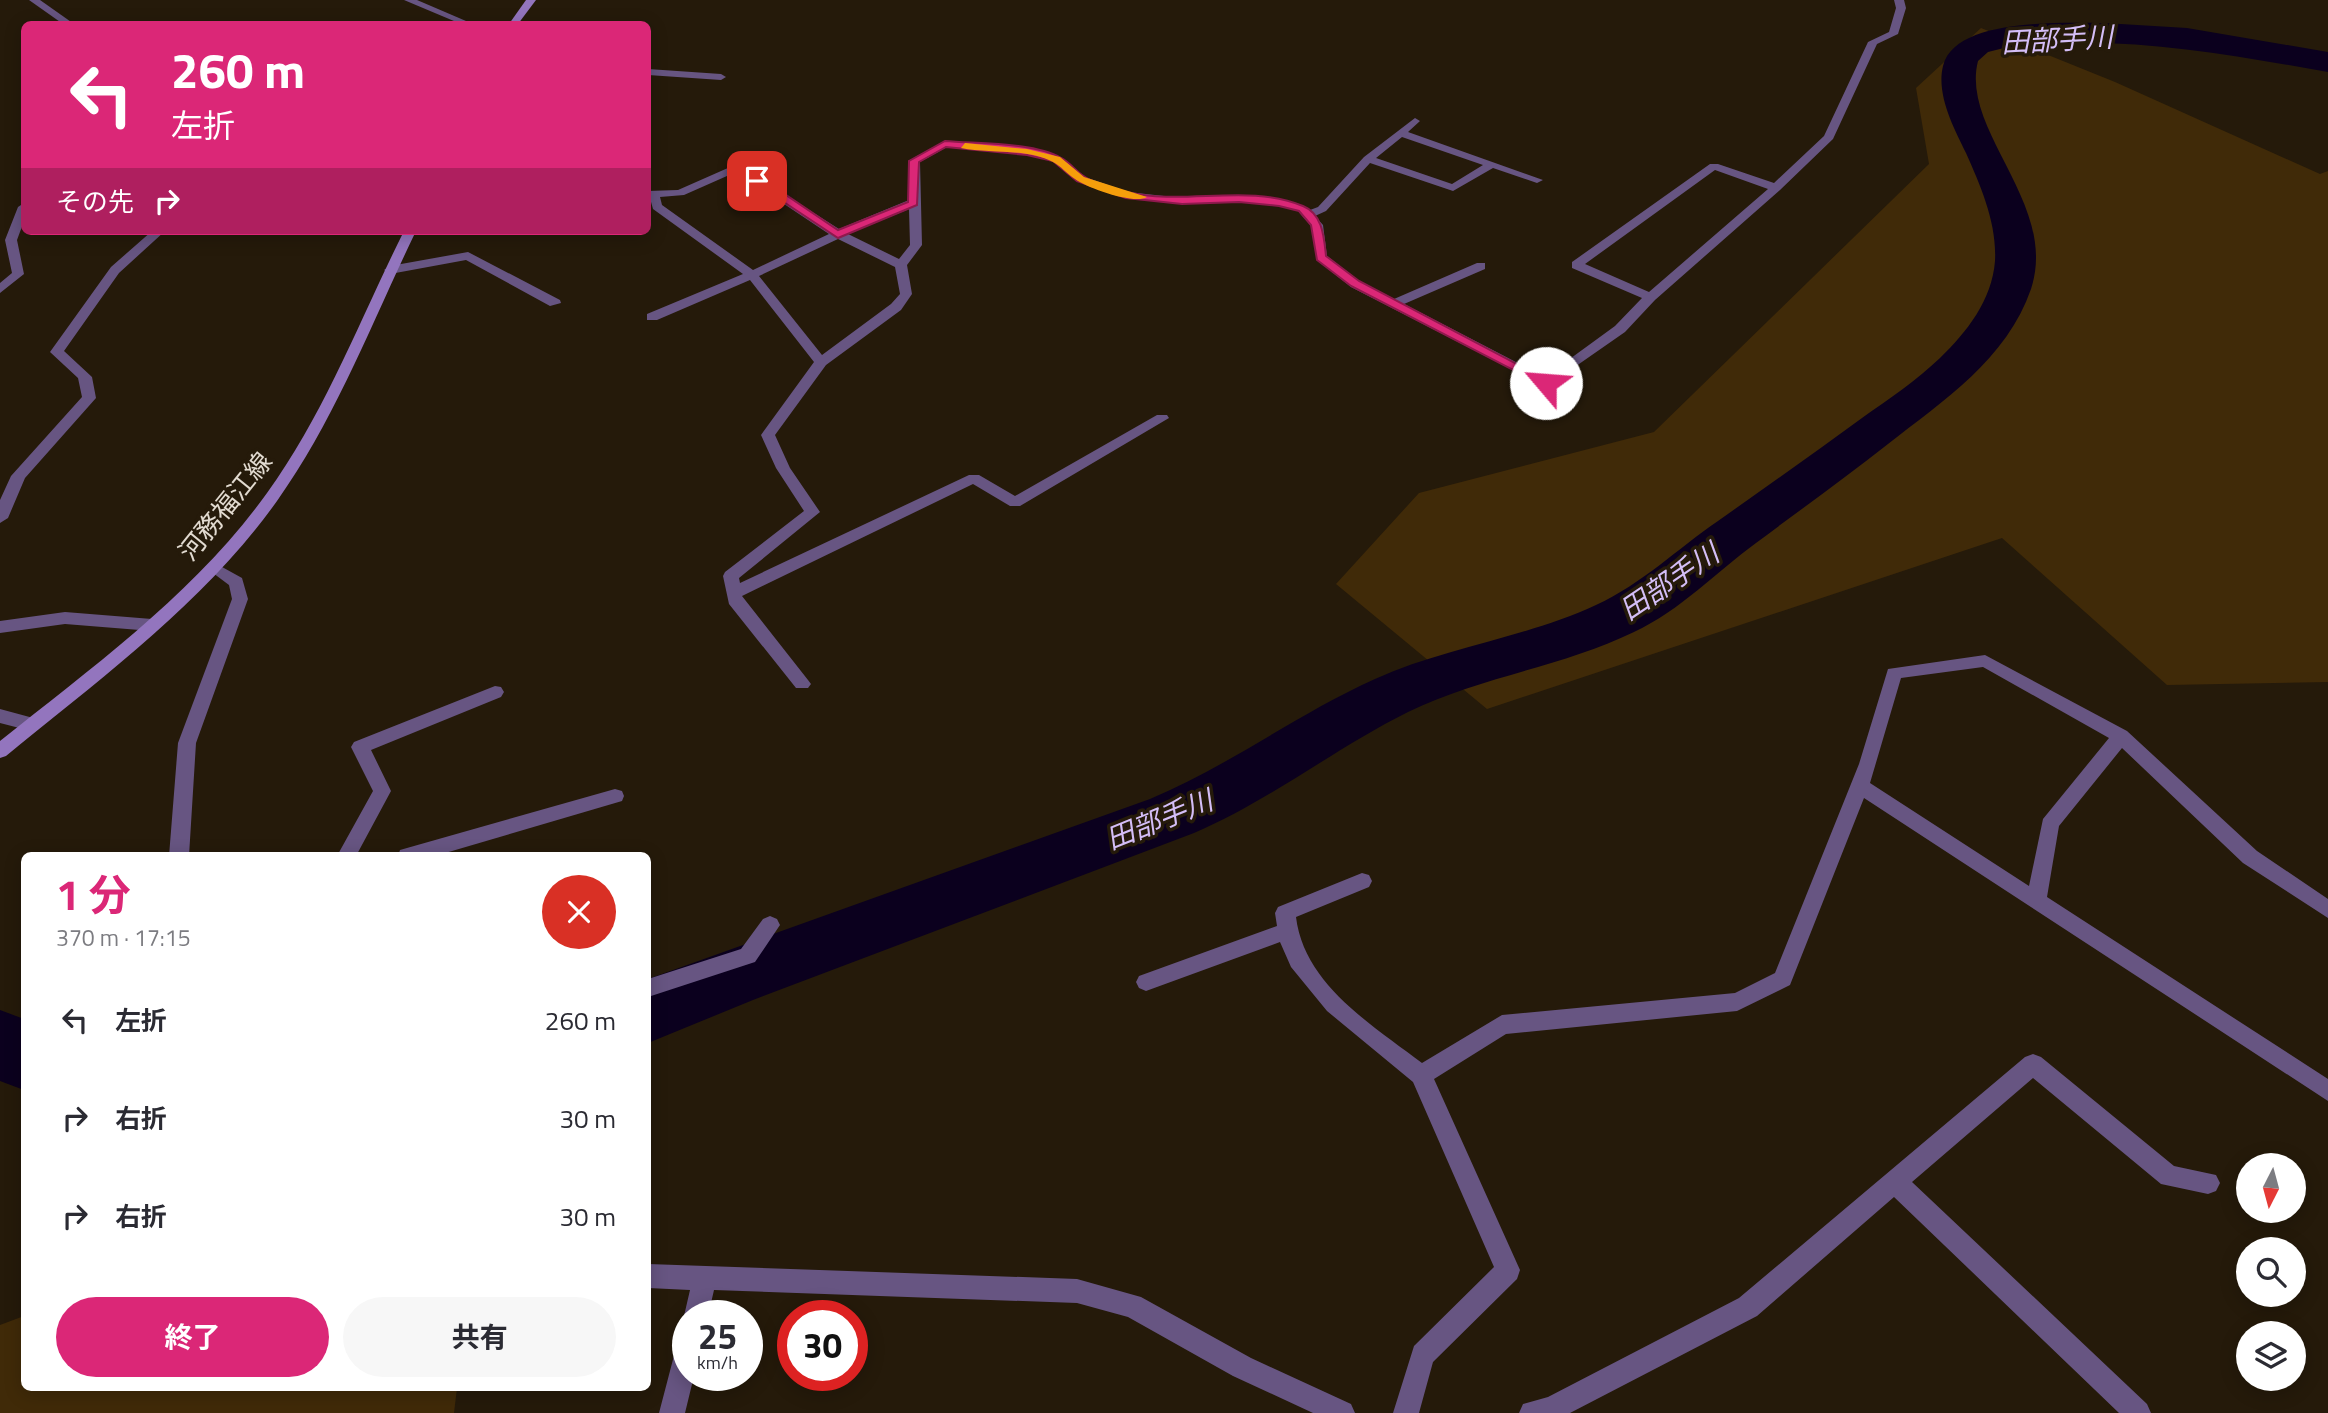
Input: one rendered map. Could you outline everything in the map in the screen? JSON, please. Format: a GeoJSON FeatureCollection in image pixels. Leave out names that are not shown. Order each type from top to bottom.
{"type":"FeatureCollection","features":[{"type":"Feature","properties":{"kind":"main road"},"geometry":{"type":"LineString","coordinates":[[515,21],[531,0]]}},
{"type":"Feature","properties":{"kind":"main road","name":"河務福江線"},"geometry":{"type":"LineString","coordinates":[[7,745],[152,625],[213,567],[273,497],[309,439],[408,235]]}},
{"type":"Feature","properties":{"kind":"street"},"geometry":{"type":"LineString","coordinates":[[34,0],[65,21]]}},
{"type":"Feature","properties":{"kind":"street"},"geometry":{"type":"LineString","coordinates":[[409,0],[461,21]]}},
{"type":"Feature","properties":{"kind":"street"},"geometry":{"type":"LineString","coordinates":[[802,684],[735,600],[731,576],[812,512],[783,468],[768,435],[821,362],[896,307],[906,294],[901,265],[916,245],[914,161],[945,144],[1027,152],[1057,159],[1081,179],[1126,195],[1182,201],[1239,199],[1280,202],[1302,209],[1317,225],[1321,257],[1355,284],[1546,383],[1620,329],[1650,297],[1776,188],[1829,137],[1873,42],[1893,34],[1901,8],[1899,0]]}},
{"type":"Feature","properties":{"kind":"street"},"geometry":{"type":"LineString","coordinates":[[651,72],[721,77]]}},
{"type":"Feature","properties":{"kind":"street"},"geometry":{"type":"LineString","coordinates":[[1308,215],[1322,209],[1368,159],[1415,121]]}},
{"type":"Feature","properties":{"kind":"street"},"geometry":{"type":"LineString","coordinates":[[1401,132],[1537,180]]}},
{"type":"Feature","properties":{"kind":"street"},"geometry":{"type":"LineString","coordinates":[[1368,159],[1454,188],[1492,164]]}},
{"type":"Feature","properties":{"kind":"street"},"geometry":{"type":"LineString","coordinates":[[1650,297],[1576,265],[1714,166],[1776,188]]}},
{"type":"Feature","properties":{"kind":"street"},"geometry":{"type":"LineString","coordinates":[[651,194],[680,193],[737,167],[838,234],[901,265]]}},
{"type":"Feature","properties":{"kind":"street"},"geometry":{"type":"LineString","coordinates":[[651,196],[657,207],[752,275],[821,362]]}},
{"type":"Feature","properties":{"kind":"street"},"geometry":{"type":"LineString","coordinates":[[652,317],[913,203]]}},
{"type":"Feature","properties":{"kind":"street"},"geometry":{"type":"LineString","coordinates":[[0,289],[18,274],[11,240],[21,215]]}},
{"type":"Feature","properties":{"kind":"street"},"geometry":{"type":"LineString","coordinates":[[0,518],[18,476],[89,398],[85,377],[57,352],[115,270],[154,235]]}},
{"type":"Feature","properties":{"kind":"street"},"geometry":{"type":"LineString","coordinates":[[390,270],[468,256],[555,303]]}},
{"type":"Feature","properties":{"kind":"street"},"geometry":{"type":"LineString","coordinates":[[1394,304],[1481,266]]}},
{"type":"Feature","properties":{"kind":"street"},"geometry":{"type":"LineString","coordinates":[[734,593],[974,478],[1015,503],[1162,418]]}},
{"type":"Feature","properties":{"kind":"street"},"geometry":{"type":"LineString","coordinates":[[179,852],[187,743],[240,599],[236,582],[213,567]]}},
{"type":"Feature","properties":{"kind":"street"},"geometry":{"type":"LineString","coordinates":[[0,627],[65,618],[152,625]]}},
{"type":"Feature","properties":{"kind":"street"},"geometry":{"type":"LineString","coordinates":[[1421,1075],[1503,1025],[1737,1002],[1783,979],[1859,786],[1894,673],[1985,661],[2121,736],[2250,858],[2328,910]]}},
{"type":"Feature","properties":{"kind":"street"},"geometry":{"type":"LineString","coordinates":[[348,852],[382,791],[360,747],[495,692]]}},
{"type":"Feature","properties":{"kind":"street"},"geometry":{"type":"LineString","coordinates":[[0,716],[31,724]]}},
{"type":"Feature","properties":{"kind":"street"},"geometry":{"type":"LineString","coordinates":[[2036,901],[2050,824],[2121,736]]}},
{"type":"Feature","properties":{"kind":"street"},"geometry":{"type":"LineString","coordinates":[[1859,786],[2328,1091]]}},
{"type":"Feature","properties":{"kind":"street"},"geometry":{"type":"LineString","coordinates":[[421,852],[615,796]]}},
{"type":"Feature","properties":{"kind":"street"},"geometry":{"type":"LineString","coordinates":[[1362,881],[1285,913],[1284,932],[1320,994],[1421,1075],[1508,1270],[1423,1355],[1406,1413]]}},
{"type":"Feature","properties":{"kind":"street"},"geometry":{"type":"LineString","coordinates":[[651,987],[748,956],[770,925]]}},
{"type":"Feature","properties":{"kind":"street"},"geometry":{"type":"LineString","coordinates":[[1146,982],[1284,932]]}},
{"type":"Feature","properties":{"kind":"street"},"geometry":{"type":"LineString","coordinates":[[1532,1413],[1551,1409],[1748,1307],[2034,1064],[2169,1176],[2208,1183]]}},
{"type":"Feature","properties":{"kind":"street"},"geometry":{"type":"LineString","coordinates":[[1895,1182],[2138,1413]]}},
{"type":"Feature","properties":{"kind":"street"},"geometry":{"type":"LineString","coordinates":[[651,1276],[1077,1291],[1132,1306],[1242,1367],[1342,1413]]}},
{"type":"Feature","properties":{"kind":"street"},"geometry":{"type":"LineString","coordinates":[[700,1300],[705,1279]]}},
{"type":"Feature","properties":{"kind":"street"},"geometry":{"type":"LineString","coordinates":[[672,1413],[677,1391]]}},
{"type":"Feature","properties":{"kind":"shaded area"},"geometry":{"type":"Polygon","coordinates":[[[1981,28],[2115,82],[2320,174],[2328,171],[2328,682],[2167,685],[2002,538],[1487,709],[1336,584],[1419,493],[1654,432],[1929,164],[1916,88],[1981,28]]]}},
{"type":"Feature","properties":{"kind":"shaded area"},"geometry":{"type":"Polygon","coordinates":[[[21,1317],[21,1391],[457,1391],[454,1413],[0,1413],[0,1325],[21,1317]]]}},
{"type":"Feature","properties":{"kind":"waterway","name":"田部手川"},"geometry":{"type":"LineString","coordinates":[[651,1011],[729,978],[1172,816],[1221,793],[1308,739],[1397,693],[1589,630],[1641,605],[1661,592],[1719,545],[1933,388],[1971,352],[2001,310],[2011,286],[2015,243],[2005,200],[1966,113],[1959,79],[1963,56],[1977,45],[2001,38],[2032,34],[2139,34],[2205,40],[2328,62]]}},
{"type":"Feature","properties":{"kind":"waterway","name":"田部手川"},"geometry":{"type":"LineString","coordinates":[[0,1042],[21,1055]]}},
{"type":"Feature","properties":{"kind":"slow traffic"},"geometry":{"type":"LineString","coordinates":[[965,146],[1027,152],[1057,159],[1081,179],[1126,195],[1141,197]]}},
{"type":"Feature","properties":{"kind":"route"},"geometry":{"type":"LineString","coordinates":[[757,181],[838,234],[913,203],[914,161],[945,144],[1027,152],[1057,159],[1081,179],[1126,195],[1182,201],[1239,199],[1280,202],[1302,209],[1317,225],[1321,257],[1355,284],[1546,383]]}}]}
